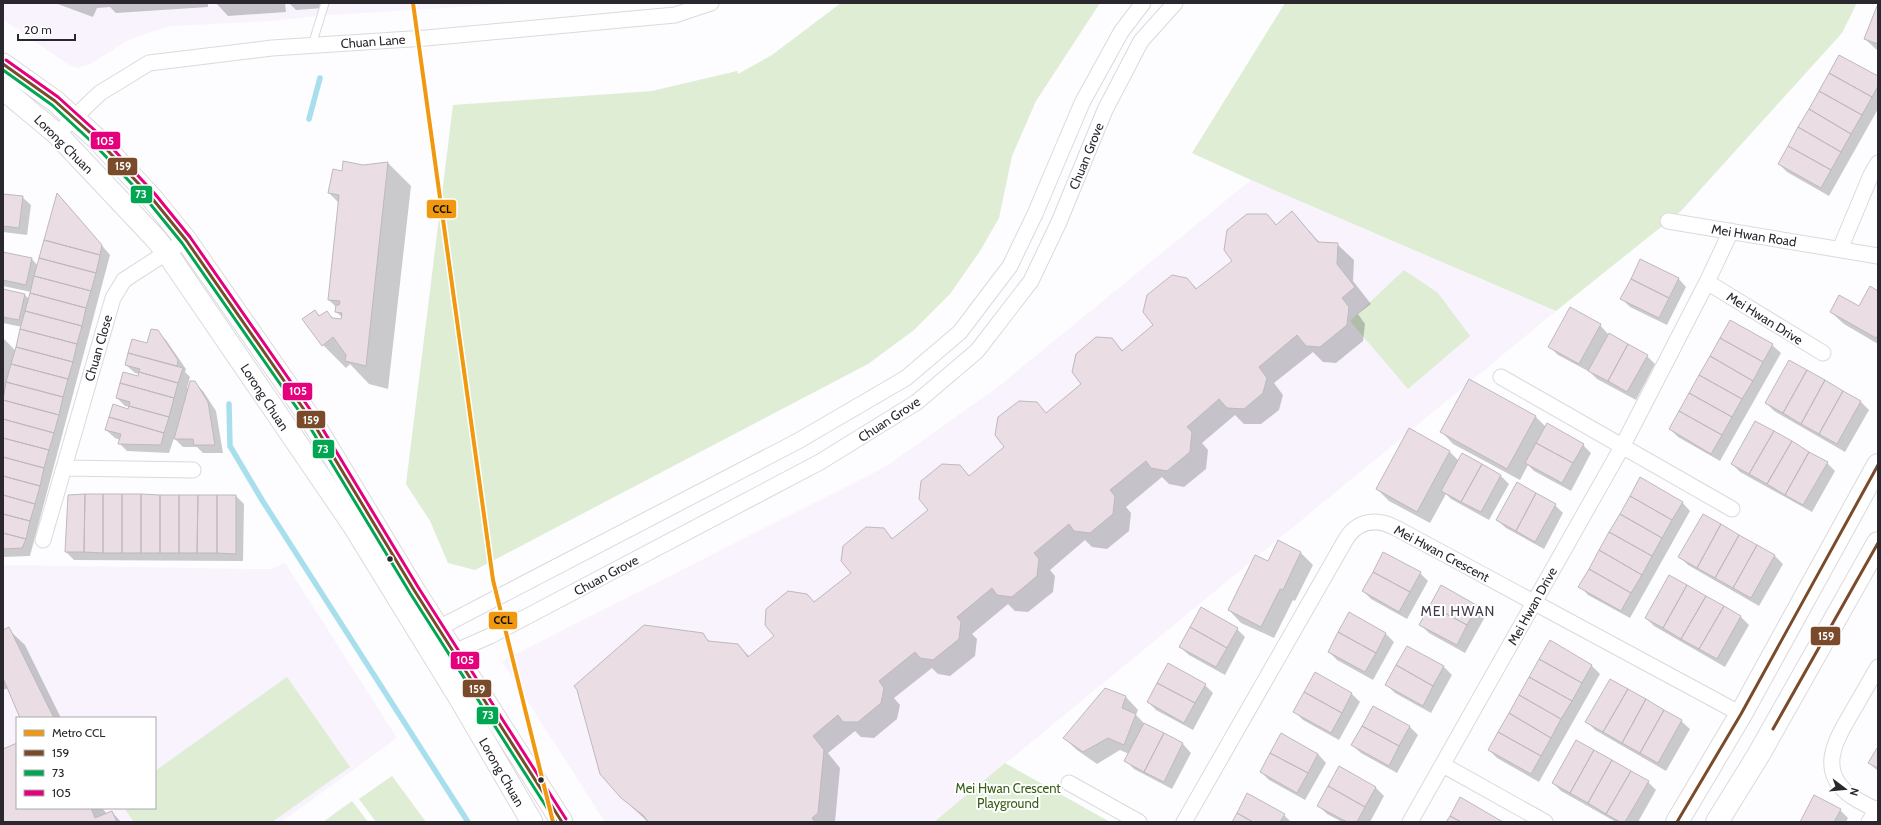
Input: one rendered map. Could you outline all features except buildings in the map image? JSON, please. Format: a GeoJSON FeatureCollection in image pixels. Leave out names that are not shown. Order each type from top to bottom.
{"type":"FeatureCollection","features":[{"type":"Feature","properties":{"kind":"main road","name":"Lorong Chuan"},"geometry":{"type":"LineString","coordinates":[[3,64],[55,101],[74,118],[127,170],[186,240],[300,429],[353,525],[430,633],[453,652],[562,822]]}},
{"type":"Feature","properties":{"kind":"main road","name":"Lorong Chuan"},"geometry":{"type":"LineString","coordinates":[[3,88],[57,134],[156,239],[285,406]]}},
{"type":"Feature","properties":{"kind":"main road"},"geometry":{"type":"LineString","coordinates":[[1677,822],[1741,714],[1878,465]]}},
{"type":"Feature","properties":{"kind":"main road"},"geometry":{"type":"LineString","coordinates":[[1717,822],[1759,754],[1878,543]]}},
{"type":"Feature","properties":{"kind":"main road","name":"Lorong Chuan"},"geometry":{"type":"LineString","coordinates":[[430,633],[435,661],[460,699],[532,822]]}},
{"type":"Feature","properties":{"kind":"street","name":"Chuan Lane"},"geometry":{"type":"LineString","coordinates":[[57,134],[100,93],[149,62],[312,45],[426,38],[674,15],[711,3]]}},
{"type":"Feature","properties":{"kind":"street","name":"Chuan Grove"},"geometry":{"type":"LineString","coordinates":[[430,633],[798,441],[906,378],[960,332],[1010,266],[1035,214],[1082,103],[1121,32],[1143,3]]}},
{"type":"Feature","properties":{"kind":"street","name":"Chuan Grove"},"geometry":{"type":"LineString","coordinates":[[435,661],[490,636],[820,462],[917,402],[977,351],[1031,281],[1059,222],[1105,110],[1141,41],[1175,3]]}},
{"type":"Feature","properties":{"kind":"street"},"geometry":{"type":"LineString","coordinates":[[1840,248],[1871,175],[1878,163]]}},
{"type":"Feature","properties":{"kind":"street","name":"Mei Hwan Road"},"geometry":{"type":"LineString","coordinates":[[1668,221],[1840,248],[1878,256]]}},
{"type":"Feature","properties":{"kind":"street","name":"Mei Hwan Drive"},"geometry":{"type":"LineString","coordinates":[[1410,822],[1622,447],[1707,282],[1731,231]]}},
{"type":"Feature","properties":{"kind":"street","name":"Chuan Close"},"geometry":{"type":"LineString","coordinates":[[43,540],[113,298],[124,280],[186,240]]}},
{"type":"Feature","properties":{"kind":"street","name":"Mei Hwan Drive"},"geometry":{"type":"LineString","coordinates":[[1707,282],[1823,353]]}},
{"type":"Feature","properties":{"kind":"street"},"geometry":{"type":"LineString","coordinates":[[1501,377],[1732,509]]}},
{"type":"Feature","properties":{"kind":"street"},"geometry":{"type":"LineString","coordinates":[[64,468],[193,470]]}},
{"type":"Feature","properties":{"kind":"street","name":"Mei Hwan Crescent"},"geometry":{"type":"LineString","coordinates":[[1184,822],[1346,539],[1357,526],[1368,522],[1380,522],[1390,525],[1741,714]]}},
{"type":"Feature","properties":{"kind":"street"},"geometry":{"type":"LineString","coordinates":[[1874,814],[1840,786],[1832,771],[1831,759],[1839,734],[1878,666]]}},
{"type":"Feature","properties":{"kind":"street"},"geometry":{"type":"LineString","coordinates":[[1443,765],[1544,822]]}},
{"type":"Feature","properties":{"kind":"street"},"geometry":{"type":"LineString","coordinates":[[1069,783],[1139,822]]}},
{"type":"Feature","properties":{"kind":"lane"},"geometry":{"type":"LineString","coordinates":[[312,45],[325,3]]}},
{"type":"Feature","properties":{"kind":"shaded area"},"geometry":{"type":"Polygon","coordinates":[[[3,3],[523,3],[314,16],[271,21],[169,26],[128,40],[90,64],[77,68],[66,63],[3,19],[3,3]]]}},
{"type":"Feature","properties":{"kind":"shaded area"},"geometry":{"type":"Polygon","coordinates":[[[1251,180],[1556,311],[934,822],[605,822],[502,661],[885,467],[994,390],[1251,180]]]}},
{"type":"Feature","properties":{"kind":"shaded area"},"geometry":{"type":"Polygon","coordinates":[[[285,563],[397,738],[281,822],[3,822],[3,565],[272,569],[285,563]]]}},
{"type":"Feature","properties":{"kind":"green space"},"geometry":{"type":"Polygon","coordinates":[[[841,3],[1100,3],[1036,101],[1012,156],[999,218],[980,251],[950,294],[914,330],[868,364],[475,570],[448,563],[430,521],[406,484],[453,105],[652,91],[737,71],[738,74],[772,55],[841,3]]]}},
{"type":"Feature","properties":{"kind":"green space"},"geometry":{"type":"Polygon","coordinates":[[[1285,3],[1857,3],[1842,33],[1681,211],[1556,311],[1251,180],[1192,153],[1285,3]]]}},
{"type":"Feature","properties":{"kind":"green space"},"geometry":{"type":"Polygon","coordinates":[[[1404,270],[1438,293],[1470,336],[1408,389],[1350,321],[1404,270]]]}},
{"type":"Feature","properties":{"kind":"green space"},"geometry":{"type":"Polygon","coordinates":[[[287,677],[350,767],[272,822],[134,822],[125,809],[156,809],[156,770],[287,677]]]}},
{"type":"Feature","properties":{"kind":"green space","name":"Mei Hwan Crescent Playground"},"geometry":{"type":"Polygon","coordinates":[[[1005,763],[1110,822],[934,822],[1005,763]]]}},
{"type":"Feature","properties":{"kind":"green space"},"geometry":{"type":"Polygon","coordinates":[[[392,776],[426,822],[376,822],[359,799],[392,776]]]}},
{"type":"Feature","properties":{"kind":"green space"},"geometry":{"type":"Polygon","coordinates":[[[352,801],[368,822],[323,822],[352,801]]]}},
{"type":"Feature","properties":{"kind":"waterway"},"geometry":{"type":"LineString","coordinates":[[309,119],[320,78]]}},
{"type":"Feature","properties":{"kind":"waterway"},"geometry":{"type":"LineString","coordinates":[[229,404],[230,446],[262,500],[468,822]]}},
{"type":"Feature","properties":{"kind":"metro line","name":"CCL"},"geometry":{"type":"LineString","coordinates":[[413,3],[493,580],[553,822]]}},
{"type":"Feature","properties":{"kind":"transit line","name":"105"},"geometry":{"type":"LineString","coordinates":[[6,60],[58,97],[100,135],[155,194],[190,237],[316,418],[418,587],[566,819]]}},
{"type":"Feature","properties":{"kind":"transit line","name":"159"},"geometry":{"type":"LineString","coordinates":[[3,64],[55,101],[97,139],[151,197],[186,240],[312,421],[414,590],[562,822]]}},
{"type":"Feature","properties":{"kind":"transit line","name":"73"},"geometry":{"type":"LineString","coordinates":[[3,70],[52,105],[93,143],[147,200],[182,243],[308,424],[410,593],[556,822]]}},
{"type":"Feature","properties":{"kind":"transit line","name":"159"},"geometry":{"type":"LineString","coordinates":[[1677,822],[1741,714],[1878,465]]}},
{"type":"Feature","properties":{"kind":"transit line","name":"159"},"geometry":{"type":"LineString","coordinates":[[1773,729],[1878,543]]}},
{"type":"Feature","properties":{"kind":"district","name":"MEI HWAN"},"geometry":{"type":"Point","coordinates":[1458,611]}}]}
